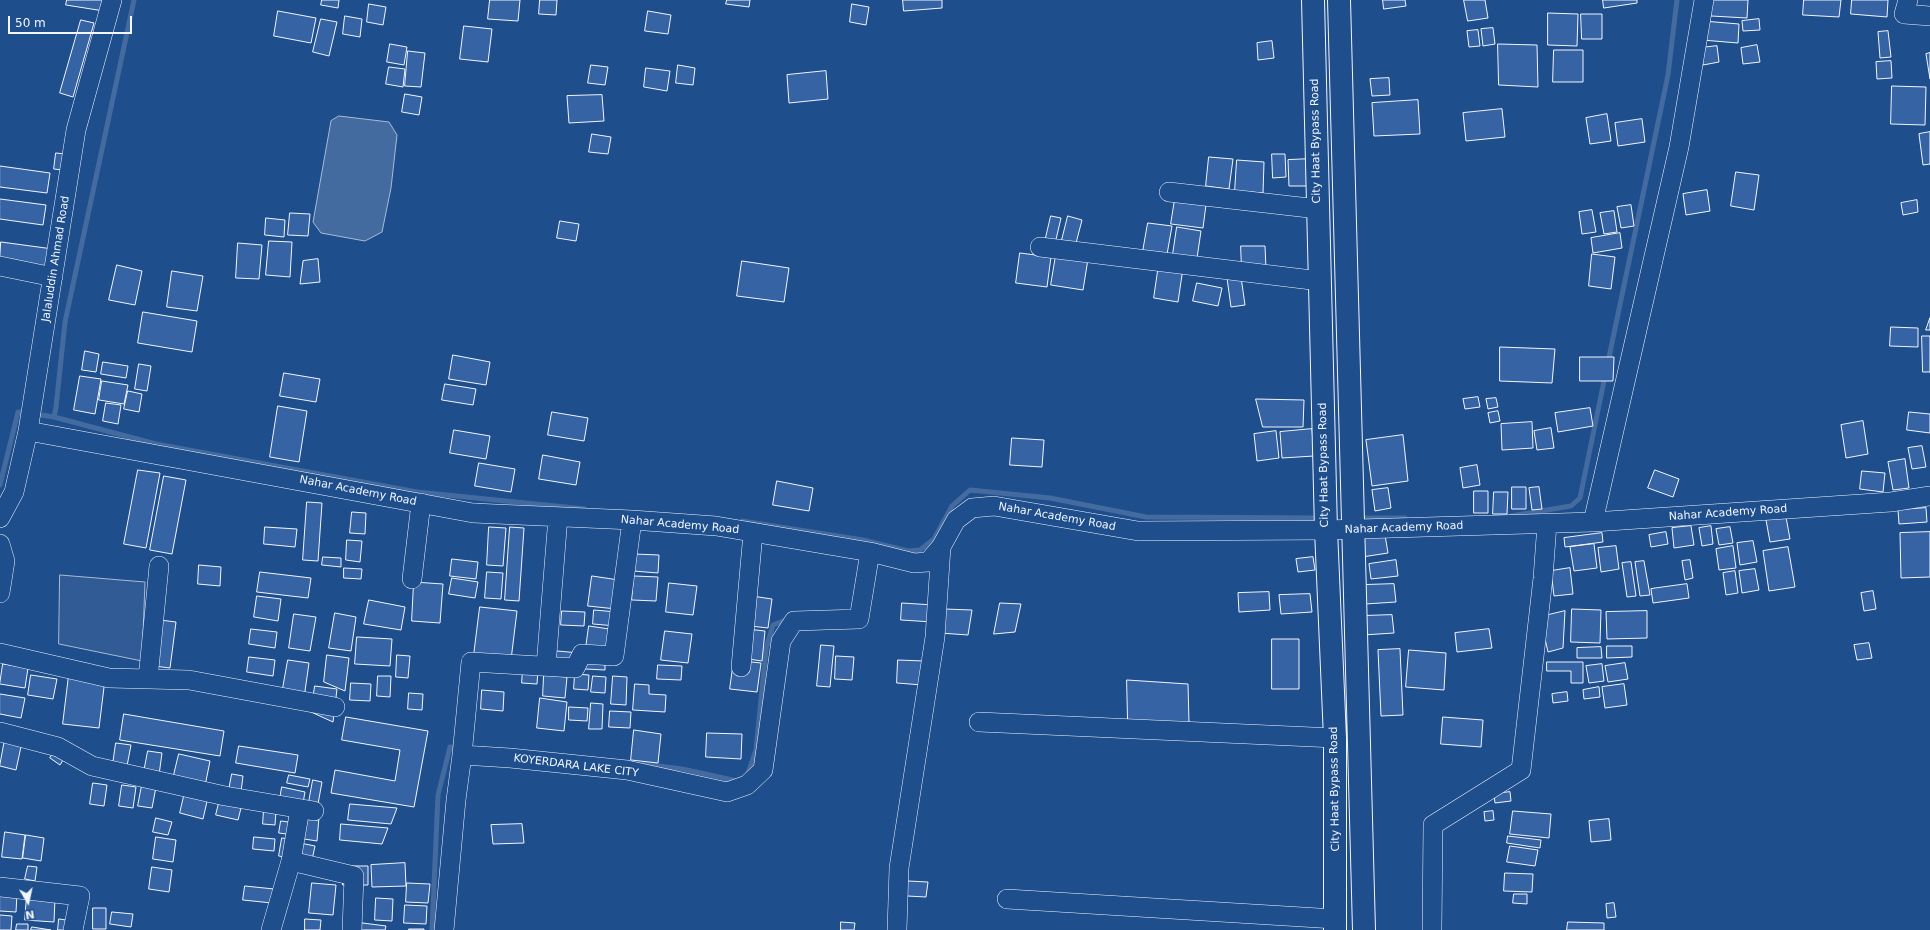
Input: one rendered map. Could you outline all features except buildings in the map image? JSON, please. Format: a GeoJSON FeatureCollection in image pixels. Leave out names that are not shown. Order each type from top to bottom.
{"type":"FeatureCollection","features":[{"type":"Feature","properties":{"kind":"main road","name":"City Haat Bypass Road"},"geometry":{"type":"LineString","coordinates":[[1313,0],[1326,530],[1335,738],[1335,924]]}},
{"type":"Feature","properties":{"kind":"main road"},"geometry":{"type":"LineString","coordinates":[[1340,0],[1364,930]]}},
{"type":"Feature","properties":{"kind":"street","name":"Jalaluddin Ahmad Road"},"geometry":{"type":"LineString","coordinates":[[0,518],[14,492],[28,431],[76,130],[112,0]]}},
{"type":"Feature","properties":{"kind":"street"},"geometry":{"type":"LineString","coordinates":[[1593,522],[1679,147],[1704,0]]}},
{"type":"Feature","properties":{"kind":"street"},"geometry":{"type":"LineString","coordinates":[[1908,0],[1904,14],[1930,16]]}},
{"type":"Feature","properties":{"kind":"street"},"geometry":{"type":"LineString","coordinates":[[1169,192],[1318,209]]}},
{"type":"Feature","properties":{"kind":"street"},"geometry":{"type":"LineString","coordinates":[[1040,247],[1320,281]]}},
{"type":"Feature","properties":{"kind":"street"},"geometry":{"type":"LineString","coordinates":[[0,266],[53,277]]}},
{"type":"Feature","properties":{"kind":"street","name":"Nahar Academy Road"},"geometry":{"type":"LineString","coordinates":[[28,431],[473,513],[632,520],[716,526],[870,552],[914,563],[928,562],[941,547],[956,520],[972,508],[995,503],[1138,531],[1326,530],[1593,522],[1891,502],[1930,496]]}},
{"type":"Feature","properties":{"kind":"street"},"geometry":{"type":"LineString","coordinates":[[412,579],[421,503]]}},
{"type":"Feature","properties":{"kind":"street"},"geometry":{"type":"LineString","coordinates":[[546,666],[558,517]]}},
{"type":"Feature","properties":{"kind":"street"},"geometry":{"type":"LineString","coordinates":[[444,930],[471,662],[575,668],[582,654],[614,656],[632,520]]}},
{"type":"Feature","properties":{"kind":"street"},"geometry":{"type":"LineString","coordinates":[[1432,930],[1433,825],[1521,770],[1543,578],[1547,524]]}},
{"type":"Feature","properties":{"kind":"street"},"geometry":{"type":"LineString","coordinates":[[741,667],[753,532]]}},
{"type":"Feature","properties":{"kind":"street"},"geometry":{"type":"LineString","coordinates":[[0,544],[5,561],[0,593]]}},
{"type":"Feature","properties":{"kind":"street"},"geometry":{"type":"LineString","coordinates":[[897,930],[899,868],[935,637],[941,547]]}},
{"type":"Feature","properties":{"kind":"street","name":"KOYERDARA LAKE CITY"},"geometry":{"type":"LineString","coordinates":[[462,755],[510,758],[627,770],[727,792],[748,785],[763,770],[781,641],[794,622],[859,619],[870,552]]}},
{"type":"Feature","properties":{"kind":"street"},"geometry":{"type":"LineString","coordinates":[[148,679],[159,566]]}},
{"type":"Feature","properties":{"kind":"street"},"geometry":{"type":"LineString","coordinates":[[0,652],[110,678],[189,680],[335,707]]}},
{"type":"Feature","properties":{"kind":"street"},"geometry":{"type":"LineString","coordinates":[[979,722],[1335,738]]}},
{"type":"Feature","properties":{"kind":"street"},"geometry":{"type":"LineString","coordinates":[[0,732],[58,747],[92,766],[225,796],[307,810],[271,930]]}},
{"type":"Feature","properties":{"kind":"street"},"geometry":{"type":"LineString","coordinates":[[291,861],[354,876],[352,930]]}},
{"type":"Feature","properties":{"kind":"street"},"geometry":{"type":"LineString","coordinates":[[0,887],[80,896],[73,930]]}},
{"type":"Feature","properties":{"kind":"street"},"geometry":{"type":"LineString","coordinates":[[1007,898],[1335,924]]}},
{"type":"Feature","properties":{"kind":"shaded area"},"geometry":{"type":"Polygon","coordinates":[[[339,116],[389,122],[397,135],[391,188],[382,232],[365,241],[321,233],[313,222],[331,121],[339,116]]]}},
{"type":"Feature","properties":{"kind":"shaded area"},"geometry":{"type":"Polygon","coordinates":[[[60,575],[145,582],[142,661],[59,644],[60,575]]]}},
{"type":"Feature","properties":{"kind":"waterway"},"geometry":{"type":"LineString","coordinates":[[134,0],[65,322],[54,417],[156,444],[417,492],[585,509]]}},
{"type":"Feature","properties":{"kind":"waterway"},"geometry":{"type":"LineString","coordinates":[[1608,362],[1668,75],[1677,0]]}},
{"type":"Feature","properties":{"kind":"waterway"},"geometry":{"type":"LineString","coordinates":[[1511,516],[1571,506],[1580,498],[1605,376]]}},
{"type":"Feature","properties":{"kind":"waterway"},"geometry":{"type":"LineString","coordinates":[[0,485],[18,412],[27,413]]}},
{"type":"Feature","properties":{"kind":"waterway"},"geometry":{"type":"LineString","coordinates":[[35,414],[54,417]]}},
{"type":"Feature","properties":{"kind":"waterway"},"geometry":{"type":"LineString","coordinates":[[742,521],[863,540],[908,551],[920,550],[934,539],[952,506],[970,490],[1050,498],[1146,517],[1321,518]]}},
{"type":"Feature","properties":{"kind":"waterway"},"geometry":{"type":"LineString","coordinates":[[1357,518],[1405,518]]}},
{"type":"Feature","properties":{"kind":"waterway"},"geometry":{"type":"LineString","coordinates":[[748,773],[756,750],[766,649],[773,625],[788,619]]}},
{"type":"Feature","properties":{"kind":"waterway"},"geometry":{"type":"LineString","coordinates":[[432,930],[438,795],[450,747],[459,747]]}},
{"type":"Feature","properties":{"kind":"waterway"},"geometry":{"type":"LineString","coordinates":[[643,764],[682,769],[737,781]]}}]}
